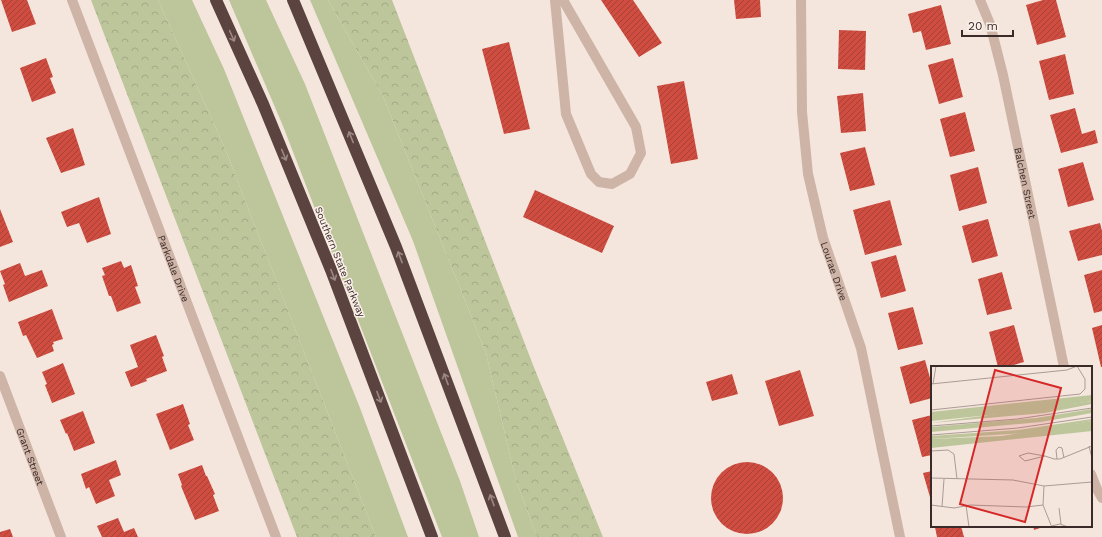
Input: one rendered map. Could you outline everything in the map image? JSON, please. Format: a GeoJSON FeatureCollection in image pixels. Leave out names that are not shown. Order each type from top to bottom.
{"type":"FeatureCollection","features":[{"type":"Feature","properties":{"kind":"highway","name":"Southern State Parkway"},"geometry":{"type":"LineString","coordinates":[[216,0],[263,104],[331,270],[432,537]]}},
{"type":"Feature","properties":{"kind":"highway"},"geometry":{"type":"LineString","coordinates":[[293,0],[396,246],[505,537]]}},
{"type":"Feature","properties":{"kind":"street","name":"Parkdale Drive"},"geometry":{"type":"LineString","coordinates":[[72,0],[276,537]]}},
{"type":"Feature","properties":{"kind":"street"},"geometry":{"type":"LineString","coordinates":[[555,0],[566,114],[591,174],[599,182],[612,184],[630,174],[640,153],[636,127],[563,0]]}},
{"type":"Feature","properties":{"kind":"street","name":"Lourae Drive"},"geometry":{"type":"LineString","coordinates":[[801,0],[802,112],[808,174],[823,238],[861,348],[900,537]]}},
{"type":"Feature","properties":{"kind":"street","name":"Balchen Street"},"geometry":{"type":"LineString","coordinates":[[980,0],[990,24],[1003,75],[1064,366]]}},
{"type":"Feature","properties":{"kind":"street","name":"Grant Street"},"geometry":{"type":"LineString","coordinates":[[0,376],[61,537]]}},
{"type":"Feature","properties":{"kind":"street"},"geometry":{"type":"LineString","coordinates":[[1092,476],[1099,488],[1102,498]]}},
{"type":"Feature","properties":{"kind":"green space"},"geometry":{"type":"Polygon","coordinates":[[[91,0],[158,0],[224,146],[376,537],[297,537],[91,0]]]}},
{"type":"Feature","properties":{"kind":"green space"},"geometry":{"type":"Polygon","coordinates":[[[158,0],[192,0],[224,69],[360,408],[408,537],[376,537],[224,146],[158,0]]]}},
{"type":"Feature","properties":{"kind":"green space"},"geometry":{"type":"Polygon","coordinates":[[[229,0],[266,0],[305,84],[460,481],[479,537],[442,537],[283,126],[229,0]]]}},
{"type":"Feature","properties":{"kind":"green space"},"geometry":{"type":"Polygon","coordinates":[[[310,0],[328,0],[383,96],[486,353],[515,477],[537,537],[518,537],[413,241],[310,0]]]}},
{"type":"Feature","properties":{"kind":"green space"},"geometry":{"type":"Polygon","coordinates":[[[328,0],[392,0],[535,370],[603,537],[537,537],[515,477],[486,353],[383,96],[328,0]]]}},
{"type":"Feature","properties":{"kind":"building"},"geometry":{"type":"Polygon","coordinates":[[[1,0],[27,0],[36,24],[12,32],[1,0]]]}},
{"type":"Feature","properties":{"kind":"building"},"geometry":{"type":"Polygon","coordinates":[[[601,0],[633,0],[662,43],[639,57],[601,0]]]}},
{"type":"Feature","properties":{"kind":"building"},"geometry":{"type":"Polygon","coordinates":[[[734,0],[760,0],[761,17],[736,19],[734,0]]]}},
{"type":"Feature","properties":{"kind":"building"},"geometry":{"type":"Polygon","coordinates":[[[1043,0],[1056,0],[1066,37],[1037,45],[1026,5],[1043,0]]]}},
{"type":"Feature","properties":{"kind":"building"},"geometry":{"type":"Polygon","coordinates":[[[941,5],[951,44],[926,50],[921,31],[913,33],[908,14],[941,5]]]}},
{"type":"Feature","properties":{"kind":"building"},"geometry":{"type":"Polygon","coordinates":[[[839,30],[866,31],[865,70],[838,69],[839,30]]]}},
{"type":"Feature","properties":{"kind":"building"},"geometry":{"type":"Polygon","coordinates":[[[509,42],[530,129],[504,134],[482,49],[509,42]]]}},
{"type":"Feature","properties":{"kind":"building"},"geometry":{"type":"Polygon","coordinates":[[[1065,54],[1074,94],[1049,100],[1039,61],[1065,54]]]}},
{"type":"Feature","properties":{"kind":"building"},"geometry":{"type":"Polygon","coordinates":[[[46,58],[53,77],[50,78],[56,93],[32,102],[20,68],[46,58]]]}},
{"type":"Feature","properties":{"kind":"building"},"geometry":{"type":"Polygon","coordinates":[[[953,58],[963,97],[939,104],[928,65],[953,58]]]}},
{"type":"Feature","properties":{"kind":"building"},"geometry":{"type":"Polygon","coordinates":[[[684,81],[698,159],[671,164],[657,86],[684,81]]]}},
{"type":"Feature","properties":{"kind":"building"},"geometry":{"type":"Polygon","coordinates":[[[863,93],[866,131],[841,133],[837,96],[863,93]]]}},
{"type":"Feature","properties":{"kind":"building"},"geometry":{"type":"Polygon","coordinates":[[[1075,108],[1082,134],[1095,130],[1098,143],[1061,153],[1050,115],[1075,108]]]}},
{"type":"Feature","properties":{"kind":"building"},"geometry":{"type":"Polygon","coordinates":[[[965,112],[975,151],[950,157],[940,119],[965,112]]]}},
{"type":"Feature","properties":{"kind":"building"},"geometry":{"type":"Polygon","coordinates":[[[73,128],[85,165],[61,173],[46,138],[73,128]]]}},
{"type":"Feature","properties":{"kind":"building"},"geometry":{"type":"Polygon","coordinates":[[[865,147],[875,185],[850,191],[840,153],[865,147]]]}},
{"type":"Feature","properties":{"kind":"building"},"geometry":{"type":"Polygon","coordinates":[[[1083,162],[1094,200],[1068,207],[1058,169],[1083,162]]]}},
{"type":"Feature","properties":{"kind":"building"},"geometry":{"type":"Polygon","coordinates":[[[978,167],[987,203],[959,211],[950,175],[978,167]]]}},
{"type":"Feature","properties":{"kind":"building"},"geometry":{"type":"Polygon","coordinates":[[[535,190],[614,226],[602,253],[523,217],[535,190]]]}},
{"type":"Feature","properties":{"kind":"building"},"geometry":{"type":"Polygon","coordinates":[[[99,197],[111,234],[87,243],[79,223],[67,227],[61,212],[99,197]]]}},
{"type":"Feature","properties":{"kind":"building"},"geometry":{"type":"Polygon","coordinates":[[[890,200],[902,245],[865,255],[853,210],[890,200]]]}},
{"type":"Feature","properties":{"kind":"building"},"geometry":{"type":"Polygon","coordinates":[[[0,209],[13,242],[0,247],[0,209]]]}},
{"type":"Feature","properties":{"kind":"building"},"geometry":{"type":"Polygon","coordinates":[[[988,219],[998,256],[972,263],[962,226],[988,219]]]}},
{"type":"Feature","properties":{"kind":"building"},"geometry":{"type":"Polygon","coordinates":[[[1100,223],[1102,231],[1102,255],[1078,261],[1069,231],[1100,223]]]}},
{"type":"Feature","properties":{"kind":"building"},"geometry":{"type":"Polygon","coordinates":[[[896,255],[906,291],[881,298],[871,262],[896,255]]]}},
{"type":"Feature","properties":{"kind":"building"},"geometry":{"type":"Polygon","coordinates":[[[121,261],[124,268],[131,265],[138,286],[135,287],[141,303],[117,312],[111,296],[109,296],[102,276],[105,275],[102,268],[121,261]]]}},
{"type":"Feature","properties":{"kind":"building"},"geometry":{"type":"Polygon","coordinates":[[[20,263],[25,276],[42,270],[48,286],[9,302],[0,271],[20,263]]]}},
{"type":"Feature","properties":{"kind":"building"},"geometry":{"type":"Polygon","coordinates":[[[1102,270],[1102,311],[1094,313],[1084,275],[1102,270]]]}},
{"type":"Feature","properties":{"kind":"building"},"geometry":{"type":"Polygon","coordinates":[[[1002,272],[1012,309],[987,315],[978,279],[1002,272]]]}},
{"type":"Feature","properties":{"kind":"building"},"geometry":{"type":"Polygon","coordinates":[[[913,307],[923,344],[898,350],[888,313],[913,307]]]}},
{"type":"Feature","properties":{"kind":"building"},"geometry":{"type":"Polygon","coordinates":[[[52,309],[63,339],[53,342],[54,344],[52,345],[54,351],[37,358],[26,335],[23,336],[18,322],[52,309]]]}},
{"type":"Feature","properties":{"kind":"building"},"geometry":{"type":"Polygon","coordinates":[[[1014,325],[1024,362],[1010,366],[998,366],[989,332],[1014,325]]]}},
{"type":"Feature","properties":{"kind":"building"},"geometry":{"type":"Polygon","coordinates":[[[1102,325],[1102,367],[1101,367],[1092,328],[1102,325]]]}},
{"type":"Feature","properties":{"kind":"building"},"geometry":{"type":"Polygon","coordinates":[[[156,335],[164,356],[162,357],[167,371],[146,379],[147,381],[131,387],[125,372],[138,367],[130,345],[156,335]]]}},
{"type":"Feature","properties":{"kind":"building"},"geometry":{"type":"Polygon","coordinates":[[[925,360],[931,381],[931,398],[910,404],[900,367],[925,360]]]}},
{"type":"Feature","properties":{"kind":"building"},"geometry":{"type":"Polygon","coordinates":[[[63,363],[75,394],[52,403],[42,372],[63,363]]]}},
{"type":"Feature","properties":{"kind":"building"},"geometry":{"type":"Polygon","coordinates":[[[800,370],[814,416],[779,426],[765,381],[800,370]]]}},
{"type":"Feature","properties":{"kind":"building"},"geometry":{"type":"Polygon","coordinates":[[[732,374],[738,394],[712,401],[706,382],[732,374]]]}},
{"type":"Feature","properties":{"kind":"building"},"geometry":{"type":"Polygon","coordinates":[[[183,404],[190,424],[188,425],[194,440],[170,450],[156,414],[183,404]]]}},
{"type":"Feature","properties":{"kind":"building"},"geometry":{"type":"Polygon","coordinates":[[[83,411],[95,443],[74,451],[60,420],[83,411]]]}},
{"type":"Feature","properties":{"kind":"building"},"geometry":{"type":"Polygon","coordinates":[[[931,415],[931,455],[922,457],[912,420],[931,415]]]}},
{"type":"Feature","properties":{"kind":"building"},"geometry":{"type":"Polygon","coordinates":[[[116,460],[121,475],[109,480],[115,496],[96,504],[89,487],[86,489],[81,474],[116,460]]]}},
{"type":"Feature","properties":{"kind":"building"},"geometry":{"type":"Polygon","coordinates":[[[747,462],[767,468],[777,478],[783,498],[777,518],[767,528],[747,534],[727,528],[717,518],[711,498],[717,478],[727,468],[747,462]]]}},
{"type":"Feature","properties":{"kind":"building"},"geometry":{"type":"Polygon","coordinates":[[[202,465],[215,494],[213,495],[219,511],[195,520],[181,486],[182,485],[178,474],[202,465]]]}},
{"type":"Feature","properties":{"kind":"building"},"geometry":{"type":"Polygon","coordinates":[[[931,471],[931,501],[923,473],[931,471]]]}},
{"type":"Feature","properties":{"kind":"building"},"geometry":{"type":"Polygon","coordinates":[[[118,518],[124,532],[134,528],[138,537],[102,537],[97,526],[118,518]]]}},
{"type":"Feature","properties":{"kind":"building"},"geometry":{"type":"Polygon","coordinates":[[[935,527],[961,527],[964,537],[937,537],[935,527]]]}},
{"type":"Feature","properties":{"kind":"building"},"geometry":{"type":"Polygon","coordinates":[[[1033,527],[1043,527],[1034,530],[1033,527]]]}},
{"type":"Feature","properties":{"kind":"building"},"geometry":{"type":"Polygon","coordinates":[[[10,529],[13,537],[0,537],[0,532],[10,529]]]}}]}
